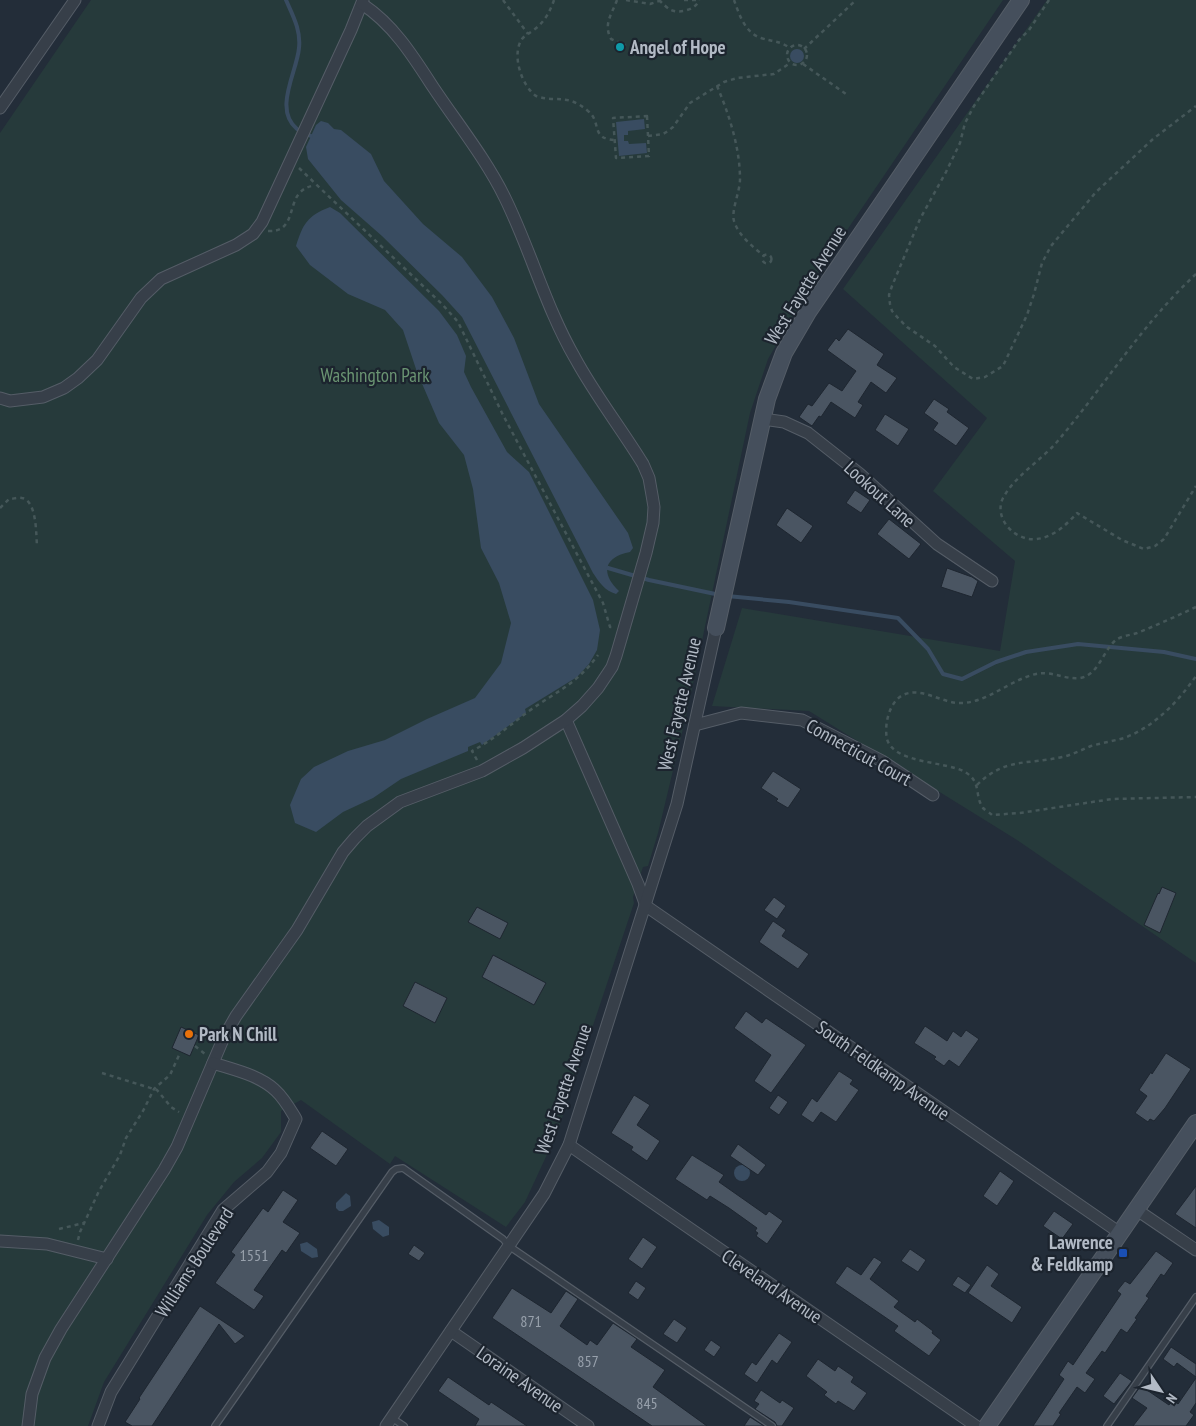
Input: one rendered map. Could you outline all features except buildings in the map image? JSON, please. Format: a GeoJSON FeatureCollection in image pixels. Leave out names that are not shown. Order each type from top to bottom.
{"type":"FeatureCollection","features":[{"type":"Feature","properties":{"kind":"street"},"geometry":{"type":"LineString","coordinates":[[0,108],[75,0]]}},
{"type":"Feature","properties":{"kind":"street","name":"West Fayette Avenue"},"geometry":{"type":"LineString","coordinates":[[389,1422],[544,1194],[568,1145],[646,906],[677,804],[763,419],[773,379],[784,353],[808,312],[1021,0]]}},
{"type":"Feature","properties":{"kind":"street"},"geometry":{"type":"LineString","coordinates":[[0,398],[10,401],[43,397],[64,388],[97,360],[141,298],[161,279],[236,245],[253,234],[262,222],[363,2],[380,16],[416,60],[489,169],[505,198],[550,306],[575,358],[643,464],[649,478],[654,508],[653,523],[642,567],[612,667],[598,688],[582,706],[566,720],[497,764],[400,802],[367,826],[343,852],[297,930],[236,1016],[211,1059],[177,1147],[61,1329],[45,1358],[32,1394],[28,1426]]}},
{"type":"Feature","properties":{"kind":"street","name":"Lookout Lane"},"geometry":{"type":"LineString","coordinates":[[763,419],[784,422],[808,433],[860,474],[936,544],[992,581]]}},
{"type":"Feature","properties":{"kind":"street","name":"Connecticut Court"},"geometry":{"type":"LineString","coordinates":[[695,725],[741,713],[802,720],[882,761],[933,795]]}},
{"type":"Feature","properties":{"kind":"street"},"geometry":{"type":"LineString","coordinates":[[566,720],[646,906]]}},
{"type":"Feature","properties":{"kind":"street","name":"South Feldkamp Avenue"},"geometry":{"type":"LineString","coordinates":[[646,906],[1120,1233]]}},
{"type":"Feature","properties":{"kind":"street","name":"Williams Boulevard"},"geometry":{"type":"LineString","coordinates":[[98,1426],[111,1392],[223,1210],[267,1172],[281,1153],[296,1119],[275,1089],[262,1081],[211,1059]]}},
{"type":"Feature","properties":{"kind":"street"},"geometry":{"type":"LineString","coordinates":[[987,1426],[1196,1123]]}},
{"type":"Feature","properties":{"kind":"street","name":"Cleveland Avenue"},"geometry":{"type":"LineString","coordinates":[[568,1145],[976,1426]]}},
{"type":"Feature","properties":{"kind":"street"},"geometry":{"type":"LineString","coordinates":[[1137,1210],[1196,1250]]}},
{"type":"Feature","properties":{"kind":"street"},"geometry":{"type":"LineString","coordinates":[[0,1241],[47,1244],[107,1259]]}},
{"type":"Feature","properties":{"kind":"street","name":"Loraine Avenue"},"geometry":{"type":"LineString","coordinates":[[451,1331],[588,1426]]}},
{"type":"Feature","properties":{"kind":"lane"},"geometry":{"type":"LineString","coordinates":[[215,1426],[386,1180],[396,1169],[403,1168],[503,1239],[509,1246],[772,1426]]}},
{"type":"Feature","properties":{"kind":"lane"},"geometry":{"type":"LineString","coordinates":[[1107,1426],[1196,1296]]}},
{"type":"Feature","properties":{"kind":"lane"},"geometry":{"type":"LineString","coordinates":[[389,1422],[404,1426]]}},
{"type":"Feature","properties":{"kind":"path"},"geometry":{"type":"LineString","coordinates":[[502,0],[528,34]]}},
{"type":"Feature","properties":{"kind":"path"},"geometry":{"type":"LineString","coordinates":[[554,0],[544,19],[523,38],[519,46],[519,71],[532,94],[540,98],[566,99],[573,102],[592,114],[601,137],[605,140],[615,140]]}},
{"type":"Feature","properties":{"kind":"path"},"geometry":{"type":"LineString","coordinates":[[617,0],[609,17],[607,28],[611,39],[624,45],[624,50],[621,51]]}},
{"type":"Feature","properties":{"kind":"path"},"geometry":{"type":"LineString","coordinates":[[626,0],[650,4],[660,0],[670,10],[683,11],[697,5],[699,0],[684,0]]}},
{"type":"Feature","properties":{"kind":"path"},"geometry":{"type":"LineString","coordinates":[[734,0],[745,24],[754,35],[781,42],[790,48]]}},
{"type":"Feature","properties":{"kind":"path"},"geometry":{"type":"LineString","coordinates":[[804,49],[856,0]]}},
{"type":"Feature","properties":{"kind":"path"},"geometry":{"type":"LineString","coordinates":[[1049,0],[974,106],[946,172],[920,219],[889,296],[892,311],[907,327],[935,346],[954,367],[972,380],[985,377],[1003,366],[1027,315],[1042,263],[1051,246],[1096,192],[1152,139],[1196,106]]}},
{"type":"Feature","properties":{"kind":"path"},"geometry":{"type":"LineString","coordinates":[[803,64],[807,55],[804,49],[796,45],[790,48],[787,57],[790,62],[794,65],[803,64],[846,94]]}},
{"type":"Feature","properties":{"kind":"path"},"geometry":{"type":"LineString","coordinates":[[648,136],[663,134],[668,131],[690,103],[730,79],[774,74],[790,62]]}},
{"type":"Feature","properties":{"kind":"path"},"geometry":{"type":"LineString","coordinates":[[717,86],[728,116],[738,158],[740,185],[734,210],[734,221],[744,237],[764,256]]}},
{"type":"Feature","properties":{"kind":"path"},"geometry":{"type":"LineString","coordinates":[[646,116],[648,136],[649,156],[616,158],[613,118],[646,116]]}},
{"type":"Feature","properties":{"kind":"path"},"geometry":{"type":"LineString","coordinates":[[295,165],[442,304],[458,322],[494,399],[603,603],[610,627],[616,629]]}},
{"type":"Feature","properties":{"kind":"path"},"geometry":{"type":"LineString","coordinates":[[265,229],[271,232],[276,231],[285,224],[290,219],[298,194],[303,189],[316,184]]}},
{"type":"Feature","properties":{"kind":"path"},"geometry":{"type":"LineString","coordinates":[[1196,274],[1159,312],[1054,444],[1008,489],[1002,500],[1001,512],[1004,523],[1011,531],[1025,538],[1037,539],[1057,532],[1077,513],[1122,540],[1144,549],[1155,546],[1164,539],[1196,486]]}},
{"type":"Feature","properties":{"kind":"path"},"geometry":{"type":"LineString","coordinates":[[0,508],[9,499],[22,498],[30,503],[35,518],[37,546]]}},
{"type":"Feature","properties":{"kind":"path"},"geometry":{"type":"LineString","coordinates":[[1196,607],[1171,619],[1116,640],[1095,669],[1090,674],[1081,678],[1051,673],[1032,675],[1020,679],[989,696],[968,703],[948,702],[922,693],[913,692],[902,695],[895,701],[886,727],[888,740],[896,751],[907,756],[965,772],[973,778],[984,808],[992,815],[1020,813],[1112,799],[1196,797]]}},
{"type":"Feature","properties":{"kind":"path"},"geometry":{"type":"LineString","coordinates":[[478,764],[472,751],[487,744],[530,710],[578,678],[598,655]]}},
{"type":"Feature","properties":{"kind":"path"},"geometry":{"type":"LineString","coordinates":[[977,786],[986,776],[1018,762],[1062,757],[1126,737],[1163,715],[1196,676]]}},
{"type":"Feature","properties":{"kind":"path"},"geometry":{"type":"LineString","coordinates":[[195,1046],[211,1059]]}},
{"type":"Feature","properties":{"kind":"path"},"geometry":{"type":"LineString","coordinates":[[76,1251],[80,1232],[99,1191],[120,1155],[126,1138],[154,1089],[170,1075],[180,1053]]}},
{"type":"Feature","properties":{"kind":"path"},"geometry":{"type":"LineString","coordinates":[[102,1072],[154,1089],[164,1096],[171,1107],[182,1113]]}},
{"type":"Feature","properties":{"kind":"path"},"geometry":{"type":"LineString","coordinates":[[59,1229],[84,1223]]}},
{"type":"Feature","properties":{"kind":"green space","name":"Washington Park"},"geometry":{"type":"Polygon","coordinates":[[[91,0],[1003,0],[820,270],[768,359],[750,413],[687,712],[658,833],[648,866],[643,867],[633,897],[634,903],[557,1133],[525,1202],[506,1227],[395,1156],[390,1164],[301,1100],[281,1111],[281,1132],[262,1158],[234,1182],[207,1215],[104,1382],[88,1426],[0,1426],[0,133],[91,0]]]}},
{"type":"Feature","properties":{"kind":"green space"},"geometry":{"type":"Polygon","coordinates":[[[1047,0],[1196,0],[1196,963],[1017,840],[809,711],[712,706],[742,608],[1000,651],[1015,561],[933,491],[987,418],[843,289],[1047,0]]]}},
{"type":"Feature","properties":{"kind":"water"},"geometry":{"type":"Polygon","coordinates":[[[797,49],[802,51],[804,56],[802,61],[797,63],[792,61],[790,56],[792,51],[797,49]]]}},
{"type":"Feature","properties":{"kind":"water"},"geometry":{"type":"Polygon","coordinates":[[[644,119],[645,129],[628,131],[628,135],[624,135],[624,141],[628,141],[629,144],[646,143],[647,153],[619,156],[616,122],[644,119]]]}},
{"type":"Feature","properties":{"kind":"water"},"geometry":{"type":"Polygon","coordinates":[[[321,121],[328,123],[334,129],[341,130],[371,154],[384,181],[423,224],[462,257],[492,297],[514,338],[539,404],[628,533],[633,548],[630,552],[621,554],[610,562],[607,572],[609,578],[619,591],[616,594],[605,588],[593,573],[462,317],[382,236],[341,200],[308,159],[306,147],[316,125],[321,121]]]}},
{"type":"Feature","properties":{"kind":"water"},"geometry":{"type":"Polygon","coordinates":[[[330,207],[340,213],[439,311],[457,335],[466,356],[464,372],[471,387],[507,452],[529,472],[593,600],[600,630],[597,650],[589,664],[577,677],[525,709],[526,713],[482,745],[480,742],[468,747],[468,751],[401,779],[373,798],[343,812],[316,832],[295,823],[290,805],[301,779],[314,767],[348,751],[385,740],[475,698],[501,663],[511,623],[499,583],[481,548],[473,489],[464,455],[439,423],[417,372],[403,330],[385,310],[348,294],[310,265],[296,246],[304,226],[311,217],[330,207]]]}},
{"type":"Feature","properties":{"kind":"water"},"geometry":{"type":"Polygon","coordinates":[[[742,1165],[750,1173],[742,1181],[734,1173],[742,1165]]]}},
{"type":"Feature","properties":{"kind":"water"},"geometry":{"type":"Polygon","coordinates":[[[346,1193],[350,1196],[351,1206],[343,1211],[339,1211],[336,1208],[336,1203],[346,1193]]]}},
{"type":"Feature","properties":{"kind":"water"},"geometry":{"type":"Polygon","coordinates":[[[379,1220],[389,1227],[389,1235],[383,1237],[373,1229],[372,1222],[379,1220]]]}},
{"type":"Feature","properties":{"kind":"water"},"geometry":{"type":"Polygon","coordinates":[[[307,1242],[317,1249],[318,1257],[312,1258],[301,1251],[300,1244],[307,1242]]]}},
{"type":"Feature","properties":{"kind":"waterway"},"geometry":{"type":"LineString","coordinates":[[286,0],[299,35],[299,48],[288,90],[287,111],[290,121],[297,129],[311,136]]}},
{"type":"Feature","properties":{"kind":"waterway"},"geometry":{"type":"LineString","coordinates":[[608,568],[649,580],[720,595]]}},
{"type":"Feature","properties":{"kind":"waterway"},"geometry":{"type":"LineString","coordinates":[[727,596],[789,602],[898,618],[928,649],[943,674],[962,679],[996,662],[1026,652],[1078,644],[1164,652],[1196,659]]}},
{"type":"Feature","properties":{"kind":"place","name":"Angel of Hope"},"geometry":{"type":"Point","coordinates":[620,47]}},
{"type":"Feature","properties":{"kind":"place","name":"Park N Chill"},"geometry":{"type":"Point","coordinates":[189,1034]}},
{"type":"Feature","properties":{"kind":"place","name":"Lawrence & Feldkamp"},"geometry":{"type":"Point","coordinates":[1123,1253]}}]}
